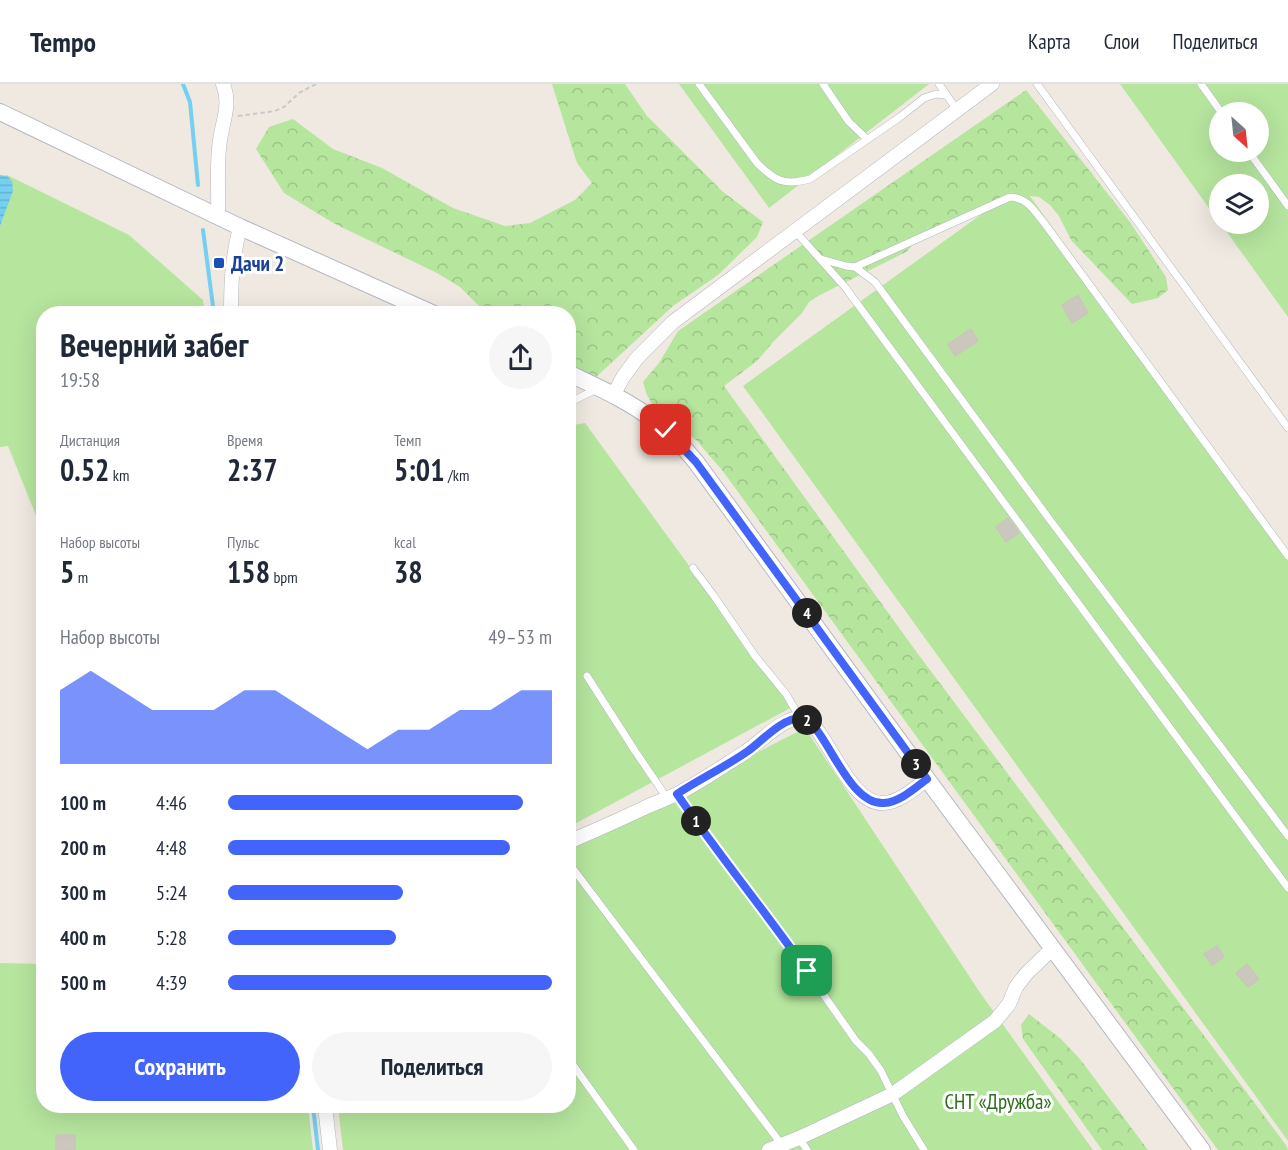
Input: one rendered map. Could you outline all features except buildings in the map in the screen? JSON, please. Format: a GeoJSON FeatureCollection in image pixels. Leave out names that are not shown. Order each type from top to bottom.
{"type":"FeatureCollection","features":[{"type":"Feature","properties":{"kind":"street"},"geometry":{"type":"LineString","coordinates":[[218,217],[220,141],[226,110],[226,93],[223,84]]}},
{"type":"Feature","properties":{"kind":"street"},"geometry":{"type":"LineString","coordinates":[[606,392],[623,377],[637,358],[673,322],[992,84]]}},
{"type":"Feature","properties":{"kind":"street"},"geometry":{"type":"LineString","coordinates":[[0,112],[218,217],[416,306]]}},
{"type":"Feature","properties":{"kind":"street"},"geometry":{"type":"LineString","coordinates":[[231,306],[234,251],[240,227]]}},
{"type":"Feature","properties":{"kind":"street"},"geometry":{"type":"LineString","coordinates":[[576,377],[652,418],[683,446],[696,462],[1202,1150]]}},
{"type":"Feature","properties":{"kind":"street"},"geometry":{"type":"LineString","coordinates":[[576,838],[672,796],[747,751],[777,728],[800,718],[807,719],[814,726],[842,772],[855,787],[867,798],[877,803],[897,799],[927,779]]}},
{"type":"Feature","properties":{"kind":"street"},"geometry":{"type":"LineString","coordinates":[[768,1150],[893,1094],[995,1021],[1009,1004],[1016,987],[1027,973],[1053,948]]}},
{"type":"Feature","properties":{"kind":"street"},"geometry":{"type":"LineString","coordinates":[[326,1113],[330,1150]]}},
{"type":"Feature","properties":{"kind":"lane"},"geometry":{"type":"LineString","coordinates":[[699,84],[757,163],[779,180],[795,183],[810,179],[924,98],[936,94],[945,95]]}},
{"type":"Feature","properties":{"kind":"lane"},"geometry":{"type":"LineString","coordinates":[[823,84],[849,122],[867,140]]}},
{"type":"Feature","properties":{"kind":"lane"},"geometry":{"type":"LineString","coordinates":[[939,84],[957,110]]}},
{"type":"Feature","properties":{"kind":"lane"},"geometry":{"type":"LineString","coordinates":[[1037,84],[1288,428]]}},
{"type":"Feature","properties":{"kind":"lane"},"geometry":{"type":"LineString","coordinates":[[1201,84],[1214,102]]}},
{"type":"Feature","properties":{"kind":"lane"},"geometry":{"type":"LineString","coordinates":[[1256,162],[1288,206]]}},
{"type":"Feature","properties":{"kind":"lane"},"geometry":{"type":"LineString","coordinates":[[819,258],[855,267],[1010,197],[1019,198],[1028,203],[1288,556]]}},
{"type":"Feature","properties":{"kind":"lane"},"geometry":{"type":"LineString","coordinates":[[795,231],[845,287],[1288,888]]}},
{"type":"Feature","properties":{"kind":"lane"},"geometry":{"type":"LineString","coordinates":[[855,267],[874,282],[1288,836]]}},
{"type":"Feature","properties":{"kind":"lane"},"geometry":{"type":"LineString","coordinates":[[576,401],[606,392]]}},
{"type":"Feature","properties":{"kind":"lane"},"geometry":{"type":"LineString","coordinates":[[693,568],[754,656],[786,694],[800,718]]}},
{"type":"Feature","properties":{"kind":"lane"},"geometry":{"type":"LineString","coordinates":[[586,676],[634,751],[700,827],[781,934],[856,1041],[869,1054],[881,1071],[903,1116],[924,1150]]}},
{"type":"Feature","properties":{"kind":"lane"},"geometry":{"type":"LineString","coordinates":[[576,873],[782,1145]]}},
{"type":"Feature","properties":{"kind":"lane"},"geometry":{"type":"LineString","coordinates":[[576,1069],[634,1150]]}},
{"type":"Feature","properties":{"kind":"lane"},"geometry":{"type":"LineString","coordinates":[[799,1138],[807,1150]]}},
{"type":"Feature","properties":{"kind":"path"},"geometry":{"type":"LineString","coordinates":[[224,124],[239,115],[274,111],[284,107],[299,93],[316,84]]}},
{"type":"Feature","properties":{"kind":"green space"},"geometry":{"type":"Polygon","coordinates":[[[552,84],[625,84],[647,116],[722,191],[763,222],[757,237],[718,275],[673,306],[595,378],[576,368],[576,306],[479,306],[460,287],[437,273],[335,224],[284,193],[256,149],[269,127],[293,119],[333,149],[382,168],[453,208],[505,226],[530,223],[575,200],[592,183],[577,163],[552,84]]]}},
{"type":"Feature","properties":{"kind":"green space"},"geometry":{"type":"Polygon","coordinates":[[[679,84],[929,84],[769,208],[679,84]]]}},
{"type":"Feature","properties":{"kind":"green space"},"geometry":{"type":"Polygon","coordinates":[[[1120,84],[1288,84],[1288,317],[1228,234],[1269,234],[1269,174],[1209,174],[1209,208],[1120,84]]]}},
{"type":"Feature","properties":{"kind":"green space"},"geometry":{"type":"Polygon","coordinates":[[[1026,90],[1130,222],[1166,277],[1168,290],[1158,298],[1132,304],[1071,240],[1059,216],[1050,205],[1039,197],[1014,194],[925,233],[906,252],[809,302],[802,313],[757,361],[724,386],[918,654],[1288,1150],[1218,1150],[722,470],[696,440],[654,407],[643,382],[659,363],[678,331],[1026,90]]]}},
{"type":"Feature","properties":{"kind":"green space"},"geometry":{"type":"Polygon","coordinates":[[[7,175],[129,235],[203,300],[204,306],[36,306],[36,516],[8,446],[0,447],[0,180],[7,175]]]}},
{"type":"Feature","properties":{"kind":"green space"},"geometry":{"type":"Polygon","coordinates":[[[1022,185],[1288,554],[1288,1141],[743,386],[1022,185]]]}},
{"type":"Feature","properties":{"kind":"green space"},"geometry":{"type":"Polygon","coordinates":[[[585,423],[792,707],[576,823],[576,425],[585,423]]]}},
{"type":"Feature","properties":{"kind":"green space","name":"СНТ «Дружба»"},"geometry":{"type":"Polygon","coordinates":[[[805,728],[981,994],[1093,1150],[343,1150],[339,1113],[576,1113],[576,845],[805,728]]]}},
{"type":"Feature","properties":{"kind":"green space"},"geometry":{"type":"Polygon","coordinates":[[[0,963],[36,964],[36,1113],[309,1113],[313,1150],[0,1150],[0,963]]]}},
{"type":"Feature","properties":{"kind":"green space"},"geometry":{"type":"Polygon","coordinates":[[[1029,1014],[1061,1039],[1080,1059],[1148,1150],[1102,1150],[1023,1039],[1021,1025],[1029,1014]]]}},
{"type":"Feature","properties":{"kind":"water"},"geometry":{"type":"Polygon","coordinates":[[[0,175],[7,176],[12,181],[13,191],[0,226],[0,175]]]}},
{"type":"Feature","properties":{"kind":"waterway"},"geometry":{"type":"LineString","coordinates":[[183,84],[190,102],[198,185]]}},
{"type":"Feature","properties":{"kind":"waterway"},"geometry":{"type":"LineString","coordinates":[[203,230],[213,306]]}},
{"type":"Feature","properties":{"kind":"waterway"},"geometry":{"type":"LineString","coordinates":[[314,1113],[318,1150]]}},
{"type":"Feature","properties":{"kind":"place","name":"Дачи 2"},"geometry":{"type":"Point","coordinates":[219,263]}},
{"type":"Feature","properties":{"kind":"route"},"geometry":{"type":"LineString","coordinates":[[666,430],[696,462],[927,779],[897,799],[877,803],[867,798],[855,787],[842,772],[814,726],[807,719],[800,718],[777,728],[747,751],[677,794],[807,971]]}}]}
